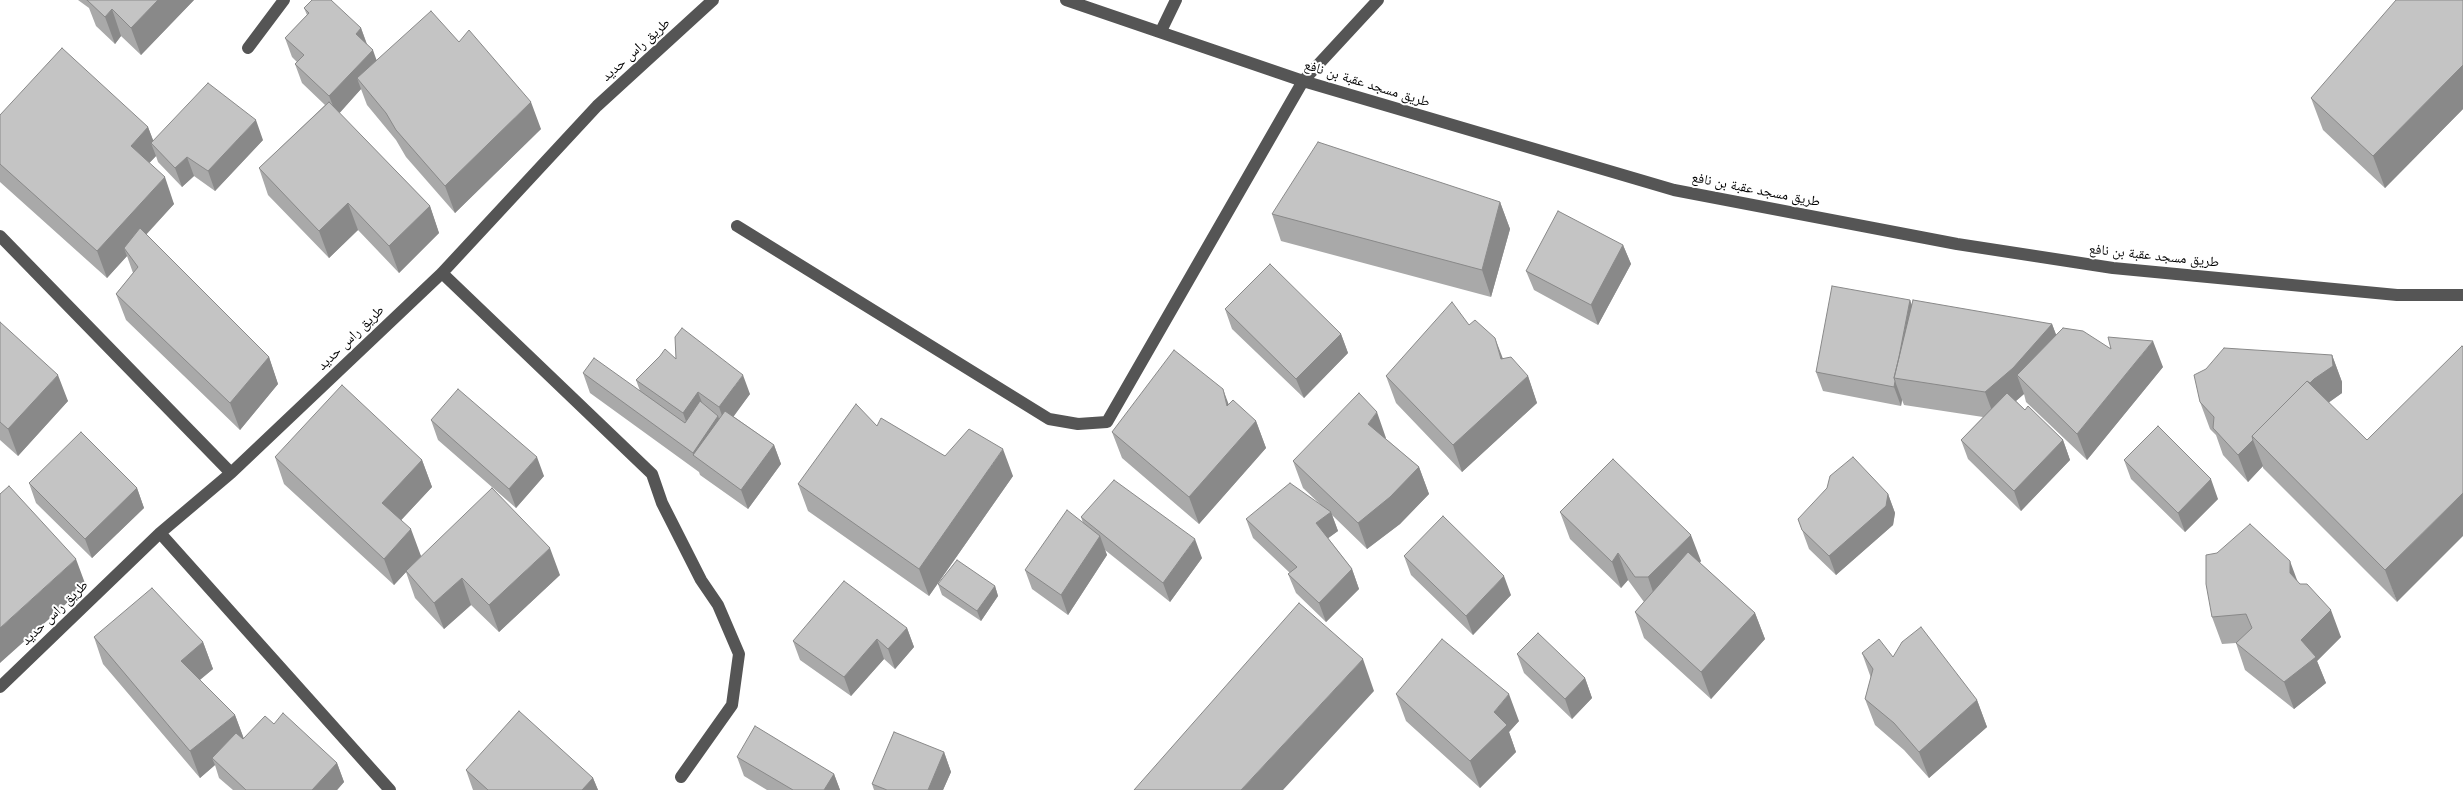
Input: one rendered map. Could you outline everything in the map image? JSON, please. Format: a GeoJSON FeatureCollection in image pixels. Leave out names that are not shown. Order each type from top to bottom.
{"type":"FeatureCollection","features":[{"type":"Feature","properties":{"kind":"street"},"geometry":{"type":"LineString","coordinates":[[248,48],[284,0]]}},
{"type":"Feature","properties":{"kind":"street","name":"طريق راس حديد"},"geometry":{"type":"LineString","coordinates":[[0,687],[160,533],[231,473],[442,273],[597,106],[713,0]]}},
{"type":"Feature","properties":{"kind":"street","name":"طريق مسجد عقبة بن نافع"},"geometry":{"type":"LineString","coordinates":[[1066,0],[1303,81],[1674,190],[1958,244],[2114,268],[2397,295],[2463,295]]}},
{"type":"Feature","properties":{"kind":"street"},"geometry":{"type":"LineString","coordinates":[[1161,31],[1176,0]]}},
{"type":"Feature","properties":{"kind":"street"},"geometry":{"type":"LineString","coordinates":[[737,226],[1049,419],[1078,424],[1107,422],[1303,81],[1378,0]]}},
{"type":"Feature","properties":{"kind":"street"},"geometry":{"type":"LineString","coordinates":[[0,236],[231,473]]}},
{"type":"Feature","properties":{"kind":"street"},"geometry":{"type":"LineString","coordinates":[[442,273],[652,474],[662,503],[696,571],[718,605],[739,654],[732,705],[681,777]]}},
{"type":"Feature","properties":{"kind":"street"},"geometry":{"type":"LineString","coordinates":[[160,533],[390,790]]}},
{"type":"Feature","properties":{"kind":"building"},"geometry":{"type":"Polygon","coordinates":[[[87,0],[158,0],[131,28],[112,9],[105,17],[87,0]]]}},
{"type":"Feature","properties":{"kind":"building"},"geometry":{"type":"Polygon","coordinates":[[[312,0],[331,0],[361,28],[356,34],[373,50],[329,96],[295,64],[304,55],[285,38],[309,13],[304,8],[312,0]]]}},
{"type":"Feature","properties":{"kind":"building"},"geometry":{"type":"Polygon","coordinates":[[[2396,0],[2463,0],[2463,65],[2373,156],[2311,98],[2396,0]]]}},
{"type":"Feature","properties":{"kind":"building"},"geometry":{"type":"Polygon","coordinates":[[[431,11],[459,42],[469,30],[531,102],[445,186],[396,130],[386,113],[357,78],[431,11]]]}},
{"type":"Feature","properties":{"kind":"building"},"geometry":{"type":"Polygon","coordinates":[[[62,48],[148,127],[131,146],[165,177],[97,251],[0,164],[0,115],[62,48]]]}},
{"type":"Feature","properties":{"kind":"building"},"geometry":{"type":"Polygon","coordinates":[[[208,83],[256,120],[208,171],[187,157],[175,168],[151,143],[208,83]]]}},
{"type":"Feature","properties":{"kind":"building"},"geometry":{"type":"Polygon","coordinates":[[[329,102],[430,206],[389,246],[348,203],[319,231],[259,168],[329,102]]]}},
{"type":"Feature","properties":{"kind":"building"},"geometry":{"type":"Polygon","coordinates":[[[1318,142],[1500,202],[1482,270],[1272,214],[1318,142]]]}},
{"type":"Feature","properties":{"kind":"building"},"geometry":{"type":"Polygon","coordinates":[[[1558,211],[1623,245],[1591,305],[1526,271],[1558,211]]]}},
{"type":"Feature","properties":{"kind":"building"},"geometry":{"type":"Polygon","coordinates":[[[140,228],[269,357],[230,403],[116,294],[138,267],[124,248],[140,228]]]}},
{"type":"Feature","properties":{"kind":"building"},"geometry":{"type":"Polygon","coordinates":[[[1270,264],[1341,334],[1296,379],[1225,309],[1270,264]]]}},
{"type":"Feature","properties":{"kind":"building"},"geometry":{"type":"Polygon","coordinates":[[[1832,286],[1910,300],[1894,378],[1894,387],[1816,372],[1832,286]]]}},
{"type":"Feature","properties":{"kind":"building"},"geometry":{"type":"Polygon","coordinates":[[[1913,300],[2052,324],[2013,368],[1985,392],[1894,378],[1913,300]]]}},
{"type":"Feature","properties":{"kind":"building"},"geometry":{"type":"Polygon","coordinates":[[[1452,302],[1469,325],[1475,320],[1495,338],[1501,359],[1511,357],[1528,376],[1453,445],[1386,376],[1452,302]]]}},
{"type":"Feature","properties":{"kind":"building"},"geometry":{"type":"Polygon","coordinates":[[[0,322],[58,375],[8,429],[0,422],[0,322]]]}},
{"type":"Feature","properties":{"kind":"building"},"geometry":{"type":"Polygon","coordinates":[[[682,328],[743,375],[719,407],[698,392],[683,413],[636,380],[665,349],[676,359],[675,337],[682,328]]]}},
{"type":"Feature","properties":{"kind":"building"},"geometry":{"type":"Polygon","coordinates":[[[2063,328],[2083,331],[2111,349],[2108,337],[2153,341],[2077,434],[2017,375],[2063,328]]]}},
{"type":"Feature","properties":{"kind":"building"},"geometry":{"type":"Polygon","coordinates":[[[2462,346],[2463,493],[2385,570],[2252,436],[2307,381],[2367,440],[2462,346]]]}},
{"type":"Feature","properties":{"kind":"building"},"geometry":{"type":"Polygon","coordinates":[[[2224,348],[2332,355],[2333,366],[2310,383],[2307,381],[2252,436],[2253,440],[2238,455],[2213,428],[2214,417],[2200,402],[2194,375],[2206,369],[2224,348]]]}},
{"type":"Feature","properties":{"kind":"building"},"geometry":{"type":"Polygon","coordinates":[[[1174,350],[1223,389],[1227,406],[1233,400],[1256,421],[1189,497],[1112,432],[1174,350]]]}},
{"type":"Feature","properties":{"kind":"building"},"geometry":{"type":"Polygon","coordinates":[[[594,358],[685,423],[700,401],[718,416],[693,453],[583,373],[594,358]]]}},
{"type":"Feature","properties":{"kind":"building"},"geometry":{"type":"Polygon","coordinates":[[[342,385],[422,460],[382,503],[411,529],[384,559],[275,457],[342,385]]]}},
{"type":"Feature","properties":{"kind":"building"},"geometry":{"type":"Polygon","coordinates":[[[458,389],[537,457],[509,489],[431,420],[458,389]]]}},
{"type":"Feature","properties":{"kind":"building"},"geometry":{"type":"Polygon","coordinates":[[[1359,393],[1377,412],[1368,424],[1419,467],[1390,497],[1358,523],[1293,461],[1359,393]]]}},
{"type":"Feature","properties":{"kind":"building"},"geometry":{"type":"Polygon","coordinates":[[[2007,393],[2025,410],[2028,406],[2063,440],[2014,491],[1961,440],[2007,393]]]}},
{"type":"Feature","properties":{"kind":"building"},"geometry":{"type":"Polygon","coordinates":[[[856,404],[877,426],[881,418],[945,456],[969,429],[1003,449],[919,569],[798,484],[856,404]]]}},
{"type":"Feature","properties":{"kind":"building"},"geometry":{"type":"Polygon","coordinates":[[[725,411],[774,445],[741,490],[693,455],[725,411]]]}},
{"type":"Feature","properties":{"kind":"building"},"geometry":{"type":"Polygon","coordinates":[[[2158,426],[2211,479],[2178,513],[2124,460],[2158,426]]]}},
{"type":"Feature","properties":{"kind":"building"},"geometry":{"type":"Polygon","coordinates":[[[81,432],[137,488],[85,539],[29,483],[81,432]]]}},
{"type":"Feature","properties":{"kind":"building"},"geometry":{"type":"Polygon","coordinates":[[[1853,457],[1888,494],[1886,506],[1829,556],[1802,530],[1798,519],[1827,488],[1830,476],[1853,457]]]}},
{"type":"Feature","properties":{"kind":"building"},"geometry":{"type":"Polygon","coordinates":[[[1613,459],[1691,535],[1648,577],[1635,577],[1618,553],[1612,562],[1560,512],[1613,459]]]}},
{"type":"Feature","properties":{"kind":"building"},"geometry":{"type":"Polygon","coordinates":[[[1114,480],[1195,539],[1163,583],[1081,517],[1114,480]]]}},
{"type":"Feature","properties":{"kind":"building"},"geometry":{"type":"Polygon","coordinates":[[[1290,483],[1331,512],[1316,523],[1352,569],[1319,603],[1288,574],[1297,567],[1246,519],[1290,483]]]}},
{"type":"Feature","properties":{"kind":"building"},"geometry":{"type":"Polygon","coordinates":[[[9,486],[76,559],[0,628],[0,494],[9,486]]]}},
{"type":"Feature","properties":{"kind":"building"},"geometry":{"type":"Polygon","coordinates":[[[492,488],[550,548],[489,605],[462,578],[434,603],[406,571],[492,488]]]}},
{"type":"Feature","properties":{"kind":"building"},"geometry":{"type":"Polygon","coordinates":[[[1067,510],[1100,536],[1061,595],[1025,570],[1067,510]]]}},
{"type":"Feature","properties":{"kind":"building"},"geometry":{"type":"Polygon","coordinates":[[[1443,516],[1504,576],[1466,616],[1404,556],[1443,516]]]}},
{"type":"Feature","properties":{"kind":"building"},"geometry":{"type":"Polygon","coordinates":[[[2250,524],[2290,561],[2290,573],[2300,584],[2307,584],[2331,610],[2301,640],[2316,657],[2284,682],[2236,643],[2252,628],[2246,614],[2212,617],[2206,584],[2206,555],[2217,553],[2250,524]]]}},
{"type":"Feature","properties":{"kind":"building"},"geometry":{"type":"Polygon","coordinates":[[[1688,552],[1755,613],[1701,672],[1635,612],[1688,552]]]}},
{"type":"Feature","properties":{"kind":"building"},"geometry":{"type":"Polygon","coordinates":[[[957,560],[995,586],[977,611],[938,584],[957,560]]]}},
{"type":"Feature","properties":{"kind":"building"},"geometry":{"type":"Polygon","coordinates":[[[844,581],[907,628],[888,649],[877,639],[844,677],[793,641],[844,581]]]}},
{"type":"Feature","properties":{"kind":"building"},"geometry":{"type":"Polygon","coordinates":[[[152,588],[203,642],[181,661],[235,715],[190,751],[94,637],[152,588]]]}},
{"type":"Feature","properties":{"kind":"building"},"geometry":{"type":"Polygon","coordinates":[[[1299,603],[1363,659],[1241,790],[1134,790],[1299,603]]]}},
{"type":"Feature","properties":{"kind":"building"},"geometry":{"type":"Polygon","coordinates":[[[1921,627],[1977,700],[1919,752],[1894,723],[1865,699],[1873,669],[1862,653],[1879,639],[1893,657],[1902,642],[1921,627]]]}},
{"type":"Feature","properties":{"kind":"building"},"geometry":{"type":"Polygon","coordinates":[[[1538,633],[1585,678],[1565,699],[1517,654],[1538,633]]]}},
{"type":"Feature","properties":{"kind":"building"},"geometry":{"type":"Polygon","coordinates":[[[1442,639],[1509,694],[1494,712],[1507,725],[1470,761],[1396,694],[1442,639]]]}},
{"type":"Feature","properties":{"kind":"building"},"geometry":{"type":"Polygon","coordinates":[[[519,711],[593,778],[582,790],[488,790],[466,770],[519,711]]]}},
{"type":"Feature","properties":{"kind":"building"},"geometry":{"type":"Polygon","coordinates":[[[283,713],[337,763],[312,790],[246,790],[212,758],[236,733],[243,739],[265,716],[274,724],[283,713]]]}},
{"type":"Feature","properties":{"kind":"building"},"geometry":{"type":"Polygon","coordinates":[[[755,726],[834,774],[824,790],[793,790],[737,757],[755,726]]]}},
{"type":"Feature","properties":{"kind":"building"},"geometry":{"type":"Polygon","coordinates":[[[894,732],[944,752],[928,790],[887,790],[872,784],[894,732]]]}}]}
